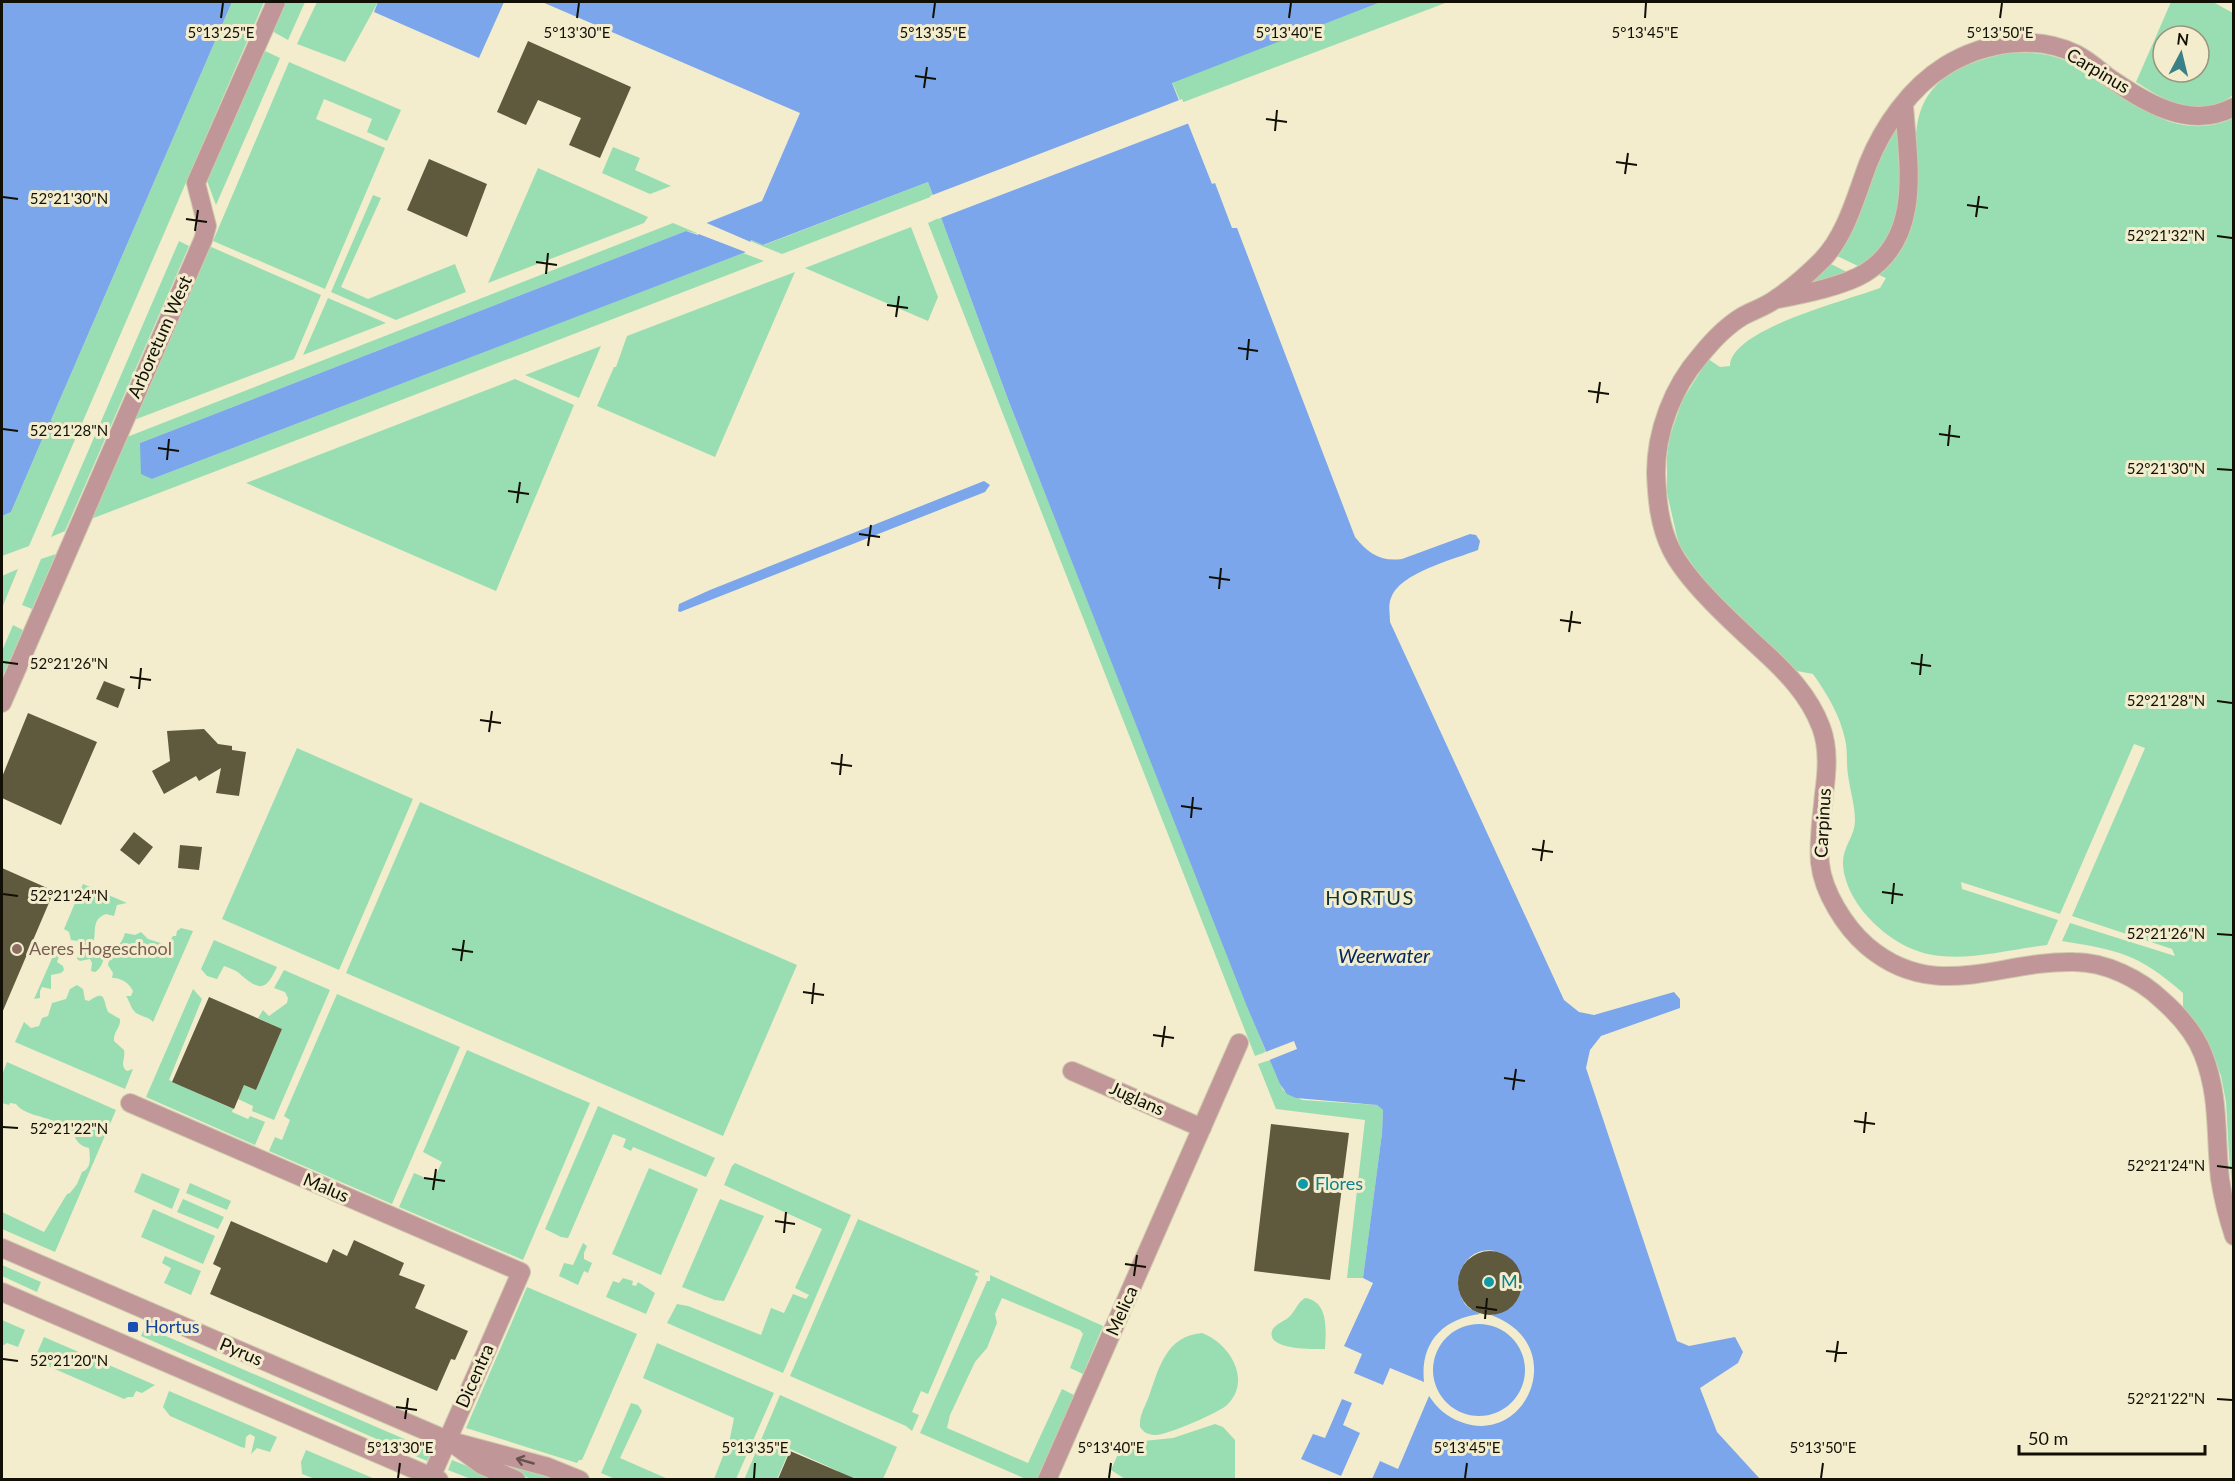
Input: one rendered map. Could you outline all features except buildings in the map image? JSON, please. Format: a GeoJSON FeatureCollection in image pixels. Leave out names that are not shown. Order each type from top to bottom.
{"type":"FeatureCollection","features":[{"type":"Feature","properties":{"kind":"street","name":"Arboretum West"},"geometry":{"type":"LineString","coordinates":[[2,704],[203,240],[207,226],[196,183],[276,2]]}},
{"type":"Feature","properties":{"kind":"street","name":"Carpinus"},"geometry":{"type":"LineString","coordinates":[[1776,300],[1824,258],[1849,215],[1876,144],[1891,120],[1929,76],[1952,62],[1978,51],[2011,43],[2031,42],[2050,45],[2079,55],[2118,83],[2156,106],[2173,113],[2190,116],[2208,115],[2224,112],[2234,107]]}},
{"type":"Feature","properties":{"kind":"street","name":"Carpinus"},"geometry":{"type":"LineString","coordinates":[[1904,105],[1909,195],[1901,232],[1894,246],[1882,261],[1864,274],[1776,300],[1737,319],[1697,358],[1683,378],[1659,438],[1656,458],[1657,497],[1664,532],[1671,551],[1683,569],[1732,622],[1791,677],[1813,709],[1822,730],[1826,751],[1820,865],[1836,906],[1867,946],[1891,962],[1929,976],[1970,976],[2074,962],[2108,968],[2130,977],[2154,992],[2187,1026],[2201,1048],[2212,1079],[2217,1112],[2220,1179],[2234,1236]]}},
{"type":"Feature","properties":{"kind":"street","name":"Melica"},"geometry":{"type":"LineString","coordinates":[[1047,1479],[1239,1043]]}},
{"type":"Feature","properties":{"kind":"street","name":"Juglans"},"geometry":{"type":"LineString","coordinates":[[1072,1071],[1202,1128]]}},
{"type":"Feature","properties":{"kind":"street","name":"Malus"},"geometry":{"type":"LineString","coordinates":[[130,1103],[521,1272]]}},
{"type":"Feature","properties":{"kind":"street","name":"Pyrus"},"geometry":{"type":"LineString","coordinates":[[2,1248],[447,1440],[548,1467],[580,1479]]}},
{"type":"Feature","properties":{"kind":"street","name":"Dicentra"},"geometry":{"type":"LineString","coordinates":[[434,1479],[447,1440],[521,1272]]}},
{"type":"Feature","properties":{"kind":"street"},"geometry":{"type":"LineString","coordinates":[[2,1292],[434,1479]]}},
{"type":"Feature","properties":{"kind":"street","name":"Pyrus"},"geometry":{"type":"LineString","coordinates":[[447,1440],[482,1465],[516,1479]]}},
{"type":"Feature","properties":{"kind":"green space"},"geometry":{"type":"Polygon","coordinates":[[[232,2],[264,2],[29,546],[2,556],[2,516],[11,512],[44,435],[53,431],[55,427],[51,420],[232,2]]]}},
{"type":"Feature","properties":{"kind":"green space"},"geometry":{"type":"Polygon","coordinates":[[[284,2],[305,2],[288,40],[272,31],[284,2]]]}},
{"type":"Feature","properties":{"kind":"green space"},"geometry":{"type":"Polygon","coordinates":[[[317,2],[378,2],[345,62],[297,44],[317,2]]]}},
{"type":"Feature","properties":{"kind":"green space"},"geometry":{"type":"Polygon","coordinates":[[[1381,2],[1448,2],[1181,103],[1172,82],[1381,2]]]}},
{"type":"Feature","properties":{"kind":"green space"},"geometry":{"type":"Polygon","coordinates":[[[2171,2],[2213,2],[2233,13],[2233,95],[2221,103],[2196,108],[2183,106],[2159,96],[2136,82],[2151,48],[2151,84],[2211,84],[2211,24],[2161,24],[2171,2]]]}},
{"type":"Feature","properties":{"kind":"green space"},"geometry":{"type":"Polygon","coordinates":[[[263,50],[280,58],[216,205],[207,181],[263,50]]]}},
{"type":"Feature","properties":{"kind":"green space"},"geometry":{"type":"Polygon","coordinates":[[[2009,53],[2042,54],[2073,64],[2103,80],[2167,121],[2205,126],[2233,118],[2233,1195],[2226,1102],[2221,1076],[2212,1051],[2183,1008],[2183,993],[2153,970],[2127,956],[2098,947],[2062,941],[2070,923],[2175,956],[2172,949],[2072,916],[2145,748],[2134,744],[2060,914],[1961,882],[1962,889],[2058,920],[2047,945],[1961,957],[1933,955],[1902,944],[1887,935],[1862,910],[1846,880],[1843,858],[1853,832],[1855,815],[1847,770],[1845,739],[1832,705],[1813,674],[1797,671],[1747,626],[1701,577],[1681,548],[1667,493],[1669,439],[1682,401],[1708,359],[1720,367],[1730,366],[1735,353],[1749,340],[1769,328],[1819,308],[1880,288],[1886,278],[1879,275],[1904,246],[1914,214],[1919,118],[1931,91],[1959,69],[2009,53]]]}},
{"type":"Feature","properties":{"kind":"green space"},"geometry":{"type":"Polygon","coordinates":[[[289,62],[401,110],[387,141],[367,132],[372,119],[324,99],[316,119],[385,148],[325,289],[213,241],[289,62]]]}},
{"type":"Feature","properties":{"kind":"green space"},"geometry":{"type":"Polygon","coordinates":[[[1899,125],[1899,191],[1895,224],[1878,252],[1860,267],[1835,255],[1883,148],[1899,125]]]}},
{"type":"Feature","properties":{"kind":"green space"},"geometry":{"type":"Polygon","coordinates":[[[613,147],[640,158],[635,170],[671,186],[650,194],[602,173],[613,147]]]}},
{"type":"Feature","properties":{"kind":"green space"},"geometry":{"type":"Polygon","coordinates":[[[538,168],[648,217],[644,223],[488,283],[538,168]]]}},
{"type":"Feature","properties":{"kind":"green space"},"geometry":{"type":"Polygon","coordinates":[[[928,182],[933,196],[782,254],[750,241],[764,245],[928,182]]]}},
{"type":"Feature","properties":{"kind":"green space"},"geometry":{"type":"Polygon","coordinates":[[[373,195],[381,198],[341,287],[368,299],[455,264],[466,292],[396,320],[331,292],[373,195]]]}},
{"type":"Feature","properties":{"kind":"green space"},"geometry":{"type":"Polygon","coordinates":[[[941,217],[1009,402],[1266,1052],[1255,1056],[928,223],[941,217]]]}},
{"type":"Feature","properties":{"kind":"green space"},"geometry":{"type":"Polygon","coordinates":[[[673,223],[699,234],[686,231],[140,443],[152,479],[743,253],[764,261],[91,519],[127,437],[673,223]]]}},
{"type":"Feature","properties":{"kind":"green space"},"geometry":{"type":"Polygon","coordinates":[[[911,227],[938,297],[928,321],[805,268],[911,227]]]}},
{"type":"Feature","properties":{"kind":"green space"},"geometry":{"type":"Polygon","coordinates":[[[179,241],[189,246],[65,531],[51,537],[179,241]]]}},
{"type":"Feature","properties":{"kind":"green space"},"geometry":{"type":"Polygon","coordinates":[[[209,246],[321,295],[294,359],[134,420],[209,246]]]}},
{"type":"Feature","properties":{"kind":"green space"},"geometry":{"type":"Polygon","coordinates":[[[1829,263],[1847,272],[1810,283],[1829,263]]]}},
{"type":"Feature","properties":{"kind":"green space"},"geometry":{"type":"Polygon","coordinates":[[[795,272],[715,457],[597,406],[616,367],[627,336],[795,272]]]}},
{"type":"Feature","properties":{"kind":"green space"},"geometry":{"type":"Polygon","coordinates":[[[328,298],[386,323],[303,355],[328,298]]]}},
{"type":"Feature","properties":{"kind":"green space"},"geometry":{"type":"Polygon","coordinates":[[[601,346],[579,398],[525,375],[601,346]]]}},
{"type":"Feature","properties":{"kind":"green space"},"geometry":{"type":"Polygon","coordinates":[[[515,379],[574,405],[496,591],[246,483],[515,379]]]}},
{"type":"Feature","properties":{"kind":"green space"},"geometry":{"type":"Polygon","coordinates":[[[56,554],[32,609],[22,605],[41,559],[56,554]]]}},
{"type":"Feature","properties":{"kind":"green space"},"geometry":{"type":"Polygon","coordinates":[[[18,569],[2,608],[2,576],[18,569]]]}},
{"type":"Feature","properties":{"kind":"green space"},"geometry":{"type":"Polygon","coordinates":[[[13,625],[23,630],[2,679],[2,651],[13,625]]]}},
{"type":"Feature","properties":{"kind":"green space"},"geometry":{"type":"Polygon","coordinates":[[[297,748],[413,799],[339,970],[222,919],[297,748]]]}},
{"type":"Feature","properties":{"kind":"green space"},"geometry":{"type":"Polygon","coordinates":[[[420,802],[797,965],[723,1136],[346,973],[420,802]]]}},
{"type":"Feature","properties":{"kind":"green space"},"geometry":{"type":"Polygon","coordinates":[[[83,884],[127,903],[117,905],[114,916],[106,914],[98,919],[94,940],[82,951],[85,954],[88,950],[91,954],[94,952],[92,948],[94,947],[97,951],[102,947],[103,961],[95,972],[91,971],[90,959],[80,961],[77,959],[80,949],[77,941],[71,940],[69,932],[64,929],[83,884]]]}},
{"type":"Feature","properties":{"kind":"green space"},"geometry":{"type":"Polygon","coordinates":[[[181,928],[193,931],[153,1022],[133,1010],[126,996],[131,996],[133,991],[125,981],[112,978],[113,973],[108,965],[109,960],[125,933],[135,935],[141,932],[148,939],[167,945],[181,928]]]}},
{"type":"Feature","properties":{"kind":"green space"},"geometry":{"type":"Polygon","coordinates":[[[214,940],[277,967],[269,981],[258,986],[235,970],[224,966],[217,979],[207,976],[201,969],[214,940]]]}},
{"type":"Feature","properties":{"kind":"green space"},"geometry":{"type":"Polygon","coordinates":[[[57,947],[61,951],[57,962],[63,966],[64,970],[51,975],[51,989],[42,987],[40,998],[34,999],[57,947]]]}},
{"type":"Feature","properties":{"kind":"green space"},"geometry":{"type":"Polygon","coordinates":[[[284,970],[330,990],[274,1120],[252,1111],[253,1106],[238,1099],[244,1085],[256,1090],[282,1029],[258,1018],[263,1010],[269,1016],[287,1003],[288,998],[285,992],[274,988],[284,970]]]}},
{"type":"Feature","properties":{"kind":"green space"},"geometry":{"type":"Polygon","coordinates":[[[77,985],[83,989],[85,1000],[89,1001],[101,996],[108,1012],[120,1019],[114,1041],[124,1050],[125,1069],[127,1071],[133,1069],[125,1089],[15,1042],[24,1022],[31,1028],[39,1026],[42,1018],[48,1016],[52,1003],[66,999],[70,989],[77,985]]]}},
{"type":"Feature","properties":{"kind":"green space"},"geometry":{"type":"Polygon","coordinates":[[[193,989],[202,999],[169,1080],[233,1109],[232,1112],[248,1119],[250,1116],[265,1122],[255,1145],[146,1097],[193,989]]]}},
{"type":"Feature","properties":{"kind":"green space"},"geometry":{"type":"Polygon","coordinates":[[[337,994],[460,1047],[392,1204],[269,1151],[275,1137],[282,1140],[290,1120],[284,1116],[337,994]]]}},
{"type":"Feature","properties":{"kind":"green space"},"geometry":{"type":"Polygon","coordinates":[[[467,1050],[590,1103],[523,1260],[399,1207],[414,1173],[433,1181],[442,1162],[423,1152],[467,1050]]]}},
{"type":"Feature","properties":{"kind":"green space"},"geometry":{"type":"Polygon","coordinates":[[[1270,1060],[1283,1090],[1302,1100],[1377,1105],[1383,1110],[1363,1278],[1347,1278],[1365,1120],[1276,1109],[1258,1064],[1270,1060]]]}},
{"type":"Feature","properties":{"kind":"green space"},"geometry":{"type":"Polygon","coordinates":[[[7,1062],[116,1110],[55,1252],[2,1229],[2,1212],[44,1232],[67,1194],[77,1184],[82,1172],[87,1168],[90,1162],[89,1148],[80,1144],[65,1124],[57,1125],[56,1122],[24,1111],[16,1104],[2,1103],[2,1075],[7,1062]]]}},
{"type":"Feature","properties":{"kind":"green space"},"geometry":{"type":"Polygon","coordinates":[[[598,1106],[715,1158],[706,1177],[633,1147],[631,1151],[623,1147],[626,1139],[613,1134],[568,1238],[561,1237],[545,1229],[598,1106]]]}},
{"type":"Feature","properties":{"kind":"green space"},"geometry":{"type":"Polygon","coordinates":[[[735,1163],[851,1215],[783,1373],[667,1323],[677,1304],[688,1306],[761,1335],[771,1308],[784,1313],[793,1294],[806,1299],[809,1295],[795,1288],[822,1229],[724,1185],[735,1163]]]}},
{"type":"Feature","properties":{"kind":"green space"},"geometry":{"type":"Polygon","coordinates":[[[649,1168],[698,1189],[661,1275],[612,1254],[649,1168]]]}},
{"type":"Feature","properties":{"kind":"green space"},"geometry":{"type":"Polygon","coordinates":[[[142,1173],[180,1189],[172,1209],[134,1192],[142,1173]]]}},
{"type":"Feature","properties":{"kind":"green space"},"geometry":{"type":"Polygon","coordinates":[[[190,1183],[231,1201],[227,1210],[186,1193],[190,1183]]]}},
{"type":"Feature","properties":{"kind":"green space"},"geometry":{"type":"Polygon","coordinates":[[[183,1199],[224,1217],[218,1229],[177,1212],[183,1199]]]}},
{"type":"Feature","properties":{"kind":"green space"},"geometry":{"type":"Polygon","coordinates":[[[720,1199],[764,1216],[724,1301],[715,1300],[682,1287],[720,1199]]]}},
{"type":"Feature","properties":{"kind":"green space"},"geometry":{"type":"Polygon","coordinates":[[[153,1209],[215,1236],[203,1264],[141,1237],[153,1209]]]}},
{"type":"Feature","properties":{"kind":"green space"},"geometry":{"type":"Polygon","coordinates":[[[858,1219],[979,1271],[979,1273],[976,1272],[975,1275],[978,1277],[928,1394],[921,1391],[912,1412],[919,1415],[912,1431],[906,1426],[790,1376],[858,1219]]]}},
{"type":"Feature","properties":{"kind":"green space"},"geometry":{"type":"Polygon","coordinates":[[[583,1243],[587,1246],[584,1259],[592,1263],[588,1273],[584,1271],[578,1285],[559,1276],[564,1263],[573,1265],[583,1243]]]}},
{"type":"Feature","properties":{"kind":"green space"},"geometry":{"type":"Polygon","coordinates":[[[165,1256],[201,1271],[191,1295],[164,1283],[171,1268],[162,1263],[165,1256]]]}},
{"type":"Feature","properties":{"kind":"green space"},"geometry":{"type":"Polygon","coordinates":[[[2,1265],[41,1282],[37,1292],[2,1276],[2,1265]]]}},
{"type":"Feature","properties":{"kind":"green space"},"geometry":{"type":"Polygon","coordinates":[[[990,1275],[1103,1326],[1083,1374],[1070,1368],[1083,1334],[1080,1330],[1002,1298],[995,1314],[997,1323],[987,1348],[975,1362],[950,1415],[947,1428],[1028,1463],[1062,1389],[1074,1395],[1038,1479],[1026,1479],[920,1433],[987,1281],[990,1281],[990,1275]]]}},
{"type":"Feature","properties":{"kind":"green space"},"geometry":{"type":"Polygon","coordinates":[[[623,1278],[633,1281],[632,1285],[636,1286],[638,1282],[655,1293],[646,1314],[606,1297],[613,1281],[619,1283],[623,1278]]]}},
{"type":"Feature","properties":{"kind":"green space"},"geometry":{"type":"Polygon","coordinates":[[[527,1287],[637,1334],[582,1460],[577,1463],[466,1428],[527,1287]]]}},
{"type":"Feature","properties":{"kind":"green space"},"geometry":{"type":"Polygon","coordinates":[[[1305,1298],[1313,1300],[1322,1311],[1325,1326],[1325,1349],[1283,1345],[1272,1337],[1273,1329],[1288,1318],[1305,1298]]]}},
{"type":"Feature","properties":{"kind":"green space"},"geometry":{"type":"Polygon","coordinates":[[[2,1320],[25,1330],[18,1347],[7,1343],[2,1346],[2,1320]]]}},
{"type":"Feature","properties":{"kind":"green space"},"geometry":{"type":"Polygon","coordinates":[[[145,1327],[432,1451],[427,1461],[141,1336],[145,1327]]]}},
{"type":"Feature","properties":{"kind":"green space"},"geometry":{"type":"Polygon","coordinates":[[[1202,1333],[1221,1345],[1234,1363],[1238,1384],[1235,1394],[1223,1408],[1194,1422],[1162,1434],[1153,1435],[1143,1431],[1140,1427],[1140,1419],[1166,1355],[1180,1340],[1202,1333]]]}},
{"type":"Feature","properties":{"kind":"green space"},"geometry":{"type":"Polygon","coordinates":[[[44,1337],[155,1385],[142,1393],[136,1391],[133,1397],[124,1399],[34,1360],[44,1337]]]}},
{"type":"Feature","properties":{"kind":"green space"},"geometry":{"type":"Polygon","coordinates":[[[657,1343],[774,1393],[736,1479],[714,1479],[730,1438],[734,1418],[643,1378],[657,1343]]]}},
{"type":"Feature","properties":{"kind":"green space"},"geometry":{"type":"Polygon","coordinates":[[[169,1391],[277,1437],[270,1452],[257,1448],[251,1454],[255,1437],[250,1434],[246,1437],[245,1448],[170,1416],[163,1407],[169,1391]]]}},
{"type":"Feature","properties":{"kind":"green space"},"geometry":{"type":"Polygon","coordinates":[[[780,1395],[897,1447],[883,1479],[834,1479],[838,1471],[790,1449],[777,1479],[744,1480],[780,1395]]]}},
{"type":"Feature","properties":{"kind":"green space"},"geometry":{"type":"Polygon","coordinates":[[[631,1403],[638,1405],[642,1411],[620,1458],[668,1479],[615,1479],[601,1473],[631,1403]]]}},
{"type":"Feature","properties":{"kind":"green space"},"geometry":{"type":"Polygon","coordinates":[[[1215,1424],[1223,1427],[1235,1440],[1235,1479],[1125,1479],[1111,1470],[1124,1443],[1173,1438],[1215,1424]]]}},
{"type":"Feature","properties":{"kind":"green space"},"geometry":{"type":"Polygon","coordinates":[[[306,1450],[375,1479],[315,1479],[302,1474],[301,1462],[306,1450]]]}},
{"type":"Feature","properties":{"kind":"green space"},"geometry":{"type":"Polygon","coordinates":[[[469,1453],[563,1479],[531,1479],[469,1453]]]}},
{"type":"Feature","properties":{"kind":"green space"},"geometry":{"type":"Polygon","coordinates":[[[452,1460],[499,1479],[471,1479],[448,1470],[452,1460]]]}},
{"type":"Feature","properties":{"kind":"water"},"geometry":{"type":"Polygon","coordinates":[[[2,2],[232,2],[51,420],[55,427],[53,431],[44,435],[11,512],[2,516],[2,2]]]}},
{"type":"Feature","properties":{"kind":"water"},"geometry":{"type":"Polygon","coordinates":[[[378,2],[504,2],[479,58],[374,12],[378,2]]]}},
{"type":"Feature","properties":{"kind":"water","name":"Weerwater"},"geometry":{"type":"Polygon","coordinates":[[[542,2],[1381,2],[1172,83],[1212,184],[1215,183],[1232,228],[1237,228],[1355,537],[1375,555],[1394,560],[1470,534],[1476,535],[1480,541],[1478,550],[1416,574],[1396,589],[1389,607],[1390,622],[1564,1000],[1579,1012],[1594,1015],[1674,992],[1680,999],[1680,1008],[1601,1036],[1590,1050],[1586,1068],[1677,1341],[1689,1346],[1735,1337],[1743,1352],[1738,1363],[1700,1388],[1717,1432],[1760,1479],[1372,1479],[1380,1461],[1398,1469],[1429,1396],[1451,1418],[1485,1426],[1505,1420],[1521,1407],[1531,1389],[1534,1368],[1529,1347],[1515,1329],[1491,1315],[1505,1310],[1517,1300],[1521,1290],[1519,1274],[1511,1260],[1498,1252],[1482,1251],[1468,1259],[1460,1273],[1459,1289],[1465,1304],[1480,1314],[1455,1321],[1436,1335],[1426,1356],[1424,1382],[1390,1368],[1383,1385],[1354,1373],[1362,1354],[1344,1346],[1373,1283],[1363,1278],[1383,1110],[1377,1105],[1296,1098],[1287,1094],[1280,1084],[1246,1004],[1009,402],[928,182],[763,245],[751,240],[746,252],[152,479],[141,474],[140,443],[686,231],[698,235],[704,224],[762,201],[800,113],[542,2]]]}},
{"type":"Feature","properties":{"kind":"water"},"geometry":{"type":"Polygon","coordinates":[[[984,481],[990,485],[985,492],[678,611],[679,604],[710,590],[984,481]]]}},
{"type":"Feature","properties":{"kind":"water"},"geometry":{"type":"Polygon","coordinates":[[[1479,1324],[1497,1327],[1512,1337],[1522,1352],[1525,1370],[1522,1388],[1512,1403],[1497,1413],[1479,1416],[1461,1413],[1446,1403],[1436,1388],[1433,1370],[1436,1352],[1446,1337],[1461,1327],[1479,1324]]]}},
{"type":"Feature","properties":{"kind":"water"},"geometry":{"type":"Polygon","coordinates":[[[1342,1399],[1352,1403],[1343,1425],[1360,1433],[1341,1476],[1301,1459],[1313,1434],[1325,1438],[1342,1399]]]}},
{"type":"Feature","properties":{"kind":"pier"},"geometry":{"type":"Polygon","coordinates":[[[1182,99],[1192,122],[938,219],[930,196],[1182,99]]]}},
{"type":"Feature","properties":{"kind":"pier"},"geometry":{"type":"Polygon","coordinates":[[[702,221],[753,243],[748,253],[696,233],[702,221]]]}},
{"type":"Feature","properties":{"kind":"pier"},"geometry":{"type":"Polygon","coordinates":[[[1294,1041],[1297,1049],[1267,1061],[1263,1053],[1294,1041]]]}},
{"type":"Feature","properties":{"kind":"place","name":"Aeres Hogeschool"},"geometry":{"type":"Point","coordinates":[17,949]}},
{"type":"Feature","properties":{"kind":"place","name":"Flores"},"geometry":{"type":"Point","coordinates":[1303,1184]}},
{"type":"Feature","properties":{"kind":"place","name":"M."},"geometry":{"type":"Point","coordinates":[1489,1282]}},
{"type":"Feature","properties":{"kind":"place","name":"Hortus"},"geometry":{"type":"Point","coordinates":[133,1327]}},
{"type":"Feature","properties":{"kind":"district","name":"HORTUS"},"geometry":{"type":"Point","coordinates":[1370,898]}}]}
